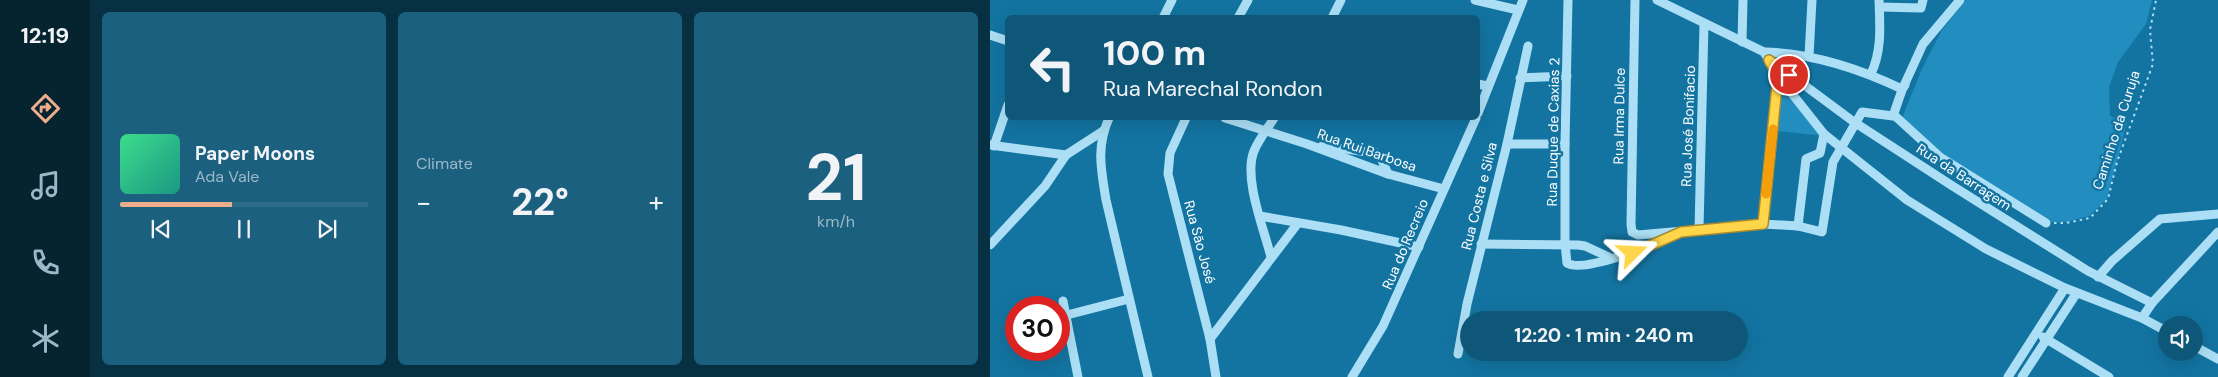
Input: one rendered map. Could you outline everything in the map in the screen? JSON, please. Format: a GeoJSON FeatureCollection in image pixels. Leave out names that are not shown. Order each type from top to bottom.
{"type":"FeatureCollection","features":[{"type":"Feature","properties":{"kind":"street"},"geometry":{"type":"LineString","coordinates":[[1164,15],[1172,0]]}},
{"type":"Feature","properties":{"kind":"street"},"geometry":{"type":"LineString","coordinates":[[1240,15],[1248,0]]}},
{"type":"Feature","properties":{"kind":"street"},"geometry":{"type":"LineString","coordinates":[[1333,15],[1340,0]]}},
{"type":"Feature","properties":{"kind":"street"},"geometry":{"type":"LineString","coordinates":[[1475,0],[1518,10]]}},
{"type":"Feature","properties":{"kind":"street"},"geometry":{"type":"LineString","coordinates":[[1480,108],[1523,0]]}},
{"type":"Feature","properties":{"kind":"street","name":"Rua Duque de Caxias 2"},"geometry":{"type":"LineString","coordinates":[[1568,0],[1565,144],[1565,244],[1568,264],[1582,264],[1611,258]]}},
{"type":"Feature","properties":{"kind":"street","name":"Rua Irma Dulce"},"geometry":{"type":"LineString","coordinates":[[1635,0],[1632,232],[1638,236],[1681,232]]}},
{"type":"Feature","properties":{"kind":"street"},"geometry":{"type":"LineString","coordinates":[[1657,0],[1675,4],[1704,24],[1766,56],[1778,76],[1824,134],[1839,148],[1907,200],[1986,249],[2076,294],[2142,318],[2158,327]]}},
{"type":"Feature","properties":{"kind":"street"},"geometry":{"type":"LineString","coordinates":[[1742,42],[1743,0]]}},
{"type":"Feature","properties":{"kind":"street"},"geometry":{"type":"LineString","coordinates":[[1809,56],[1812,0]]}},
{"type":"Feature","properties":{"kind":"street"},"geometry":{"type":"LineString","coordinates":[[1481,244],[1565,244],[1585,246],[1611,258],[1633,253],[1681,232],[1699,229],[1763,224],[1798,226],[1822,231],[1831,167],[1839,148],[1854,122],[1862,112],[1894,115],[1905,84],[1923,44],[1960,0]]}},
{"type":"Feature","properties":{"kind":"street"},"geometry":{"type":"LineString","coordinates":[[1871,74],[1880,48],[1880,4],[1923,4]]}},
{"type":"Feature","properties":{"kind":"street","name":"Rua José Bonifacio"},"geometry":{"type":"LineString","coordinates":[[1699,229],[1704,24]]}},
{"type":"Feature","properties":{"kind":"street"},"geometry":{"type":"LineString","coordinates":[[990,35],[1005,40]]}},
{"type":"Feature","properties":{"kind":"street","name":"Rua Costa e Silva"},"geometry":{"type":"LineString","coordinates":[[1458,354],[1466,304],[1507,144],[1528,46]]}},
{"type":"Feature","properties":{"kind":"street"},"geometry":{"type":"LineString","coordinates":[[1766,56],[1809,56],[1871,74],[1902,89],[1905,84]]}},
{"type":"Feature","properties":{"kind":"street","name":"Rua da Barragem"},"geometry":{"type":"LineString","coordinates":[[1766,56],[1854,122],[2098,277],[2152,302]]}},
{"type":"Feature","properties":{"kind":"street"},"geometry":{"type":"LineString","coordinates":[[1520,78],[1567,76]]}},
{"type":"Feature","properties":{"kind":"street"},"geometry":{"type":"LineString","coordinates":[[1763,224],[1778,76]]}},
{"type":"Feature","properties":{"kind":"street"},"geometry":{"type":"LineString","coordinates":[[1480,84],[1488,86]]}},
{"type":"Feature","properties":{"kind":"street"},"geometry":{"type":"LineString","coordinates":[[1005,112],[992,145],[1066,155]]}},
{"type":"Feature","properties":{"kind":"street","name":"Rua da Barragem"},"geometry":{"type":"LineString","coordinates":[[1894,115],[1940,157],[2046,223]]}},
{"type":"Feature","properties":{"kind":"street"},"geometry":{"type":"LineString","coordinates":[[1108,120],[1100,143],[1106,200],[1148,377]]}},
{"type":"Feature","properties":{"kind":"street","name":"Rua São José"},"geometry":{"type":"LineString","coordinates":[[1185,120],[1170,153],[1168,174],[1210,339],[1216,377]]}},
{"type":"Feature","properties":{"kind":"street","name":"Rua Rui Barbosa"},"geometry":{"type":"LineString","coordinates":[[1230,120],[1307,144],[1388,174],[1444,189]]}},
{"type":"Feature","properties":{"kind":"street"},"geometry":{"type":"LineString","coordinates":[[1271,257],[1250,167],[1254,151],[1273,120]]}},
{"type":"Feature","properties":{"kind":"street","name":"Rua do Recreio"},"geometry":{"type":"LineString","coordinates":[[1352,377],[1384,326],[1475,120]]}},
{"type":"Feature","properties":{"kind":"street"},"geometry":{"type":"LineString","coordinates":[[990,244],[1045,186],[1066,155],[1103,131]]}},
{"type":"Feature","properties":{"kind":"street"},"geometry":{"type":"LineString","coordinates":[[1798,226],[1806,159],[1820,152],[1824,134]]}},
{"type":"Feature","properties":{"kind":"street"},"geometry":{"type":"LineString","coordinates":[[1307,144],[1376,153],[1381,158],[1388,174]]}},
{"type":"Feature","properties":{"kind":"street"},"geometry":{"type":"LineString","coordinates":[[1507,144],[1565,144]]}},
{"type":"Feature","properties":{"kind":"street"},"geometry":{"type":"LineString","coordinates":[[2098,277],[2112,261],[2160,219],[2218,214]]}},
{"type":"Feature","properties":{"kind":"street"},"geometry":{"type":"LineString","coordinates":[[1260,216],[1341,230],[1419,247]]}},
{"type":"Feature","properties":{"kind":"street"},"geometry":{"type":"LineString","coordinates":[[1210,339],[1298,223]]}},
{"type":"Feature","properties":{"kind":"street"},"geometry":{"type":"LineString","coordinates":[[2142,318],[2152,302],[2218,232]]}},
{"type":"Feature","properties":{"kind":"street"},"geometry":{"type":"LineString","coordinates":[[2008,377],[2065,288]]}},
{"type":"Feature","properties":{"kind":"street"},"geometry":{"type":"LineString","coordinates":[[2022,377],[2076,294]]}},
{"type":"Feature","properties":{"kind":"street"},"geometry":{"type":"LineString","coordinates":[[1070,314],[1129,299]]}},
{"type":"Feature","properties":{"kind":"street"},"geometry":{"type":"LineString","coordinates":[[1070,332],[1078,377]]}},
{"type":"Feature","properties":{"kind":"street"},"geometry":{"type":"LineString","coordinates":[[2037,333],[2109,377]]}},
{"type":"Feature","properties":{"kind":"street"},"geometry":{"type":"LineString","coordinates":[[2203,351],[2218,359]]}},
{"type":"Feature","properties":{"kind":"path","name":"Caminho da Curuja"},"geometry":{"type":"LineString","coordinates":[[2046,223],[2066,223],[2090,218],[2108,199],[2117,162],[2153,64],[2150,30],[2156,0]]}},
{"type":"Feature","properties":{"kind":"shaded area"},"geometry":{"type":"Polygon","coordinates":[[[1966,0],[2152,0],[2146,24],[2118,62],[2109,87],[2110,116],[2127,122],[2107,199],[2089,216],[2065,222],[2046,222],[1943,155],[1902,118],[1922,69],[1942,30],[1966,0]]]}},
{"type":"Feature","properties":{"kind":"shaded area"},"geometry":{"type":"Polygon","coordinates":[[[1779,92],[1785,92],[1824,136],[1777,131],[1779,92]]]}},
{"type":"Feature","properties":{"kind":"slow traffic"},"geometry":{"type":"LineString","coordinates":[[1766,194],[1773,129]]}},
{"type":"Feature","properties":{"kind":"route"},"geometry":{"type":"LineString","coordinates":[[1633,253],[1658,244],[1681,232],[1763,224],[1778,76],[1769,60],[1789,75]]}}]}
